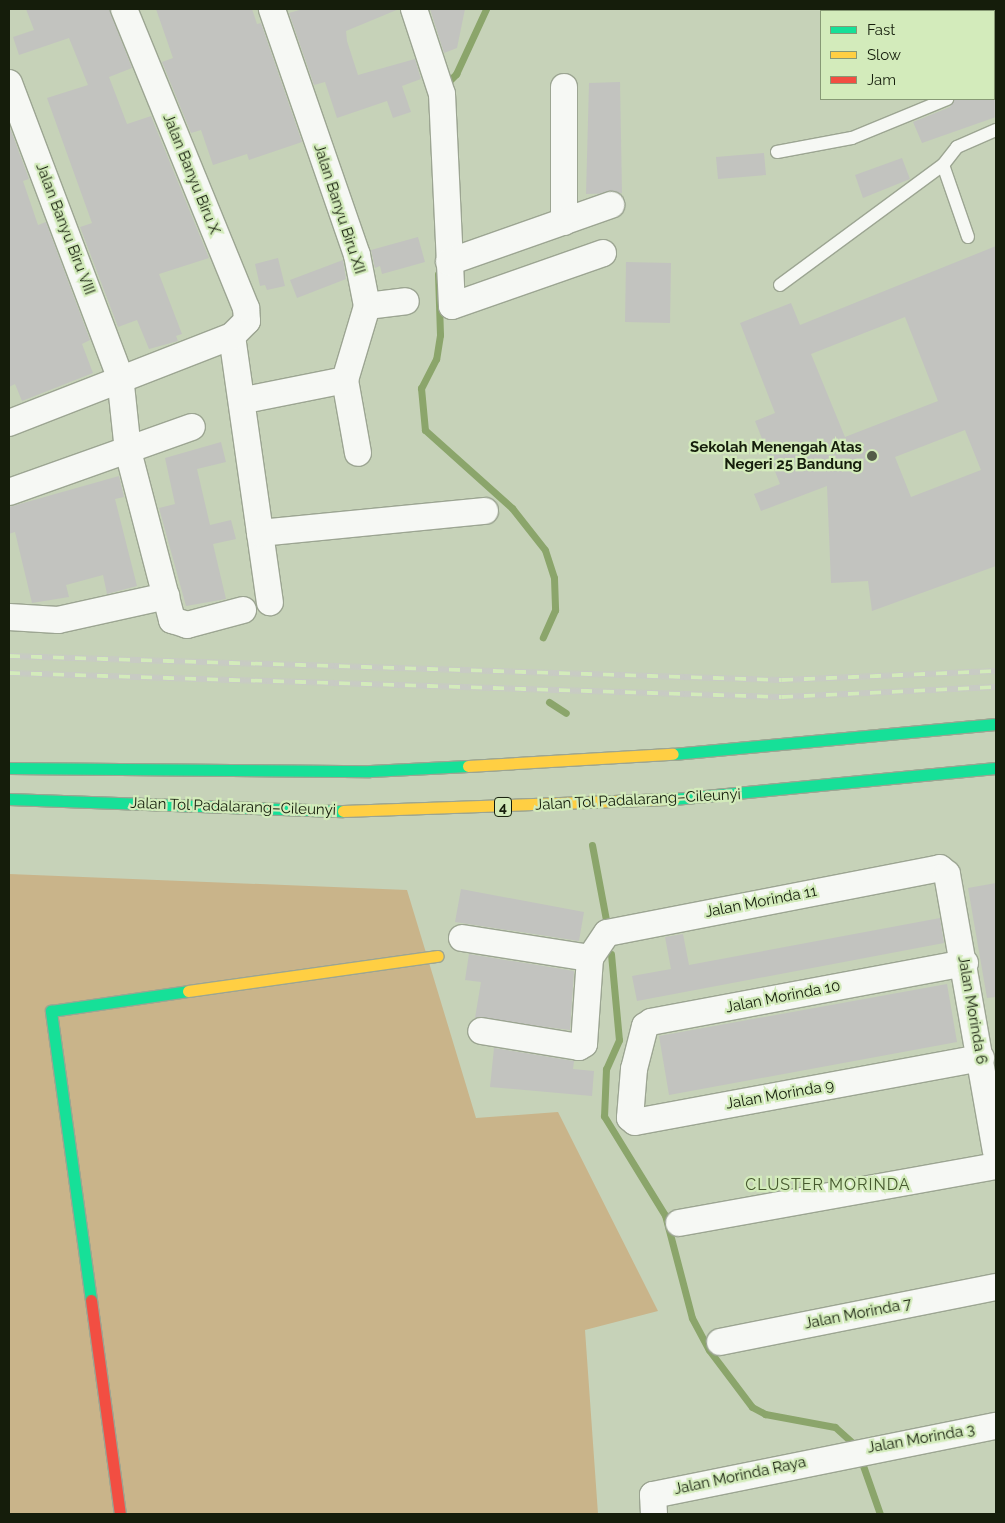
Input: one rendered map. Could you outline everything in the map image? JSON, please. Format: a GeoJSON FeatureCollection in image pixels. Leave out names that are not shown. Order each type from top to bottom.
{"type":"FeatureCollection","features":[{"type":"Feature","properties":{"kind":"main road"},"geometry":{"type":"LineString","coordinates":[[9,768],[370,771],[716,752],[996,724]]}},
{"type":"Feature","properties":{"kind":"main road","name":"Jalan Tol Padalarang–Cileunyi"},"geometry":{"type":"LineString","coordinates":[[9,800],[385,812],[737,796],[996,768]]}},
{"type":"Feature","properties":{"kind":"main road"},"geometry":{"type":"LineString","coordinates":[[120,1514],[51,1011],[438,956]]}},
{"type":"Feature","properties":{"kind":"street","name":"Jalan Banyu Biru X"},"geometry":{"type":"LineString","coordinates":[[124,9],[246,308],[247,321],[232,336]]}},
{"type":"Feature","properties":{"kind":"street","name":"Jalan Banyu Biru XII"},"geometry":{"type":"LineString","coordinates":[[272,9],[357,255],[367,306],[345,380]]}},
{"type":"Feature","properties":{"kind":"street"},"geometry":{"type":"LineString","coordinates":[[414,9],[440,86],[450,302],[456,308],[603,253]]}},
{"type":"Feature","properties":{"kind":"street","name":"Jalan Banyu Biru VIII"},"geometry":{"type":"LineString","coordinates":[[9,82],[120,376],[128,451],[172,620],[187,625],[243,610]]}},
{"type":"Feature","properties":{"kind":"street"},"geometry":{"type":"LineString","coordinates":[[564,87],[564,222]]}},
{"type":"Feature","properties":{"kind":"street"},"geometry":{"type":"LineString","coordinates":[[449,262],[611,205]]}},
{"type":"Feature","properties":{"kind":"street"},"geometry":{"type":"LineString","coordinates":[[367,306],[406,300]]}},
{"type":"Feature","properties":{"kind":"street"},"geometry":{"type":"LineString","coordinates":[[9,422],[120,376],[232,336],[270,602]]}},
{"type":"Feature","properties":{"kind":"street"},"geometry":{"type":"LineString","coordinates":[[254,398],[345,380],[358,453]]}},
{"type":"Feature","properties":{"kind":"street"},"geometry":{"type":"LineString","coordinates":[[9,492],[192,427]]}},
{"type":"Feature","properties":{"kind":"street"},"geometry":{"type":"LineString","coordinates":[[260,533],[484,512]]}},
{"type":"Feature","properties":{"kind":"street"},"geometry":{"type":"LineString","coordinates":[[9,617],[58,620],[166,596]]}},
{"type":"Feature","properties":{"kind":"street","name":"Jalan Morinda 11"},"geometry":{"type":"LineString","coordinates":[[590,958],[607,933],[944,870]]}},
{"type":"Feature","properties":{"kind":"street","name":"Jalan Morinda 6"},"geometry":{"type":"LineString","coordinates":[[944,870],[965,963],[996,1151]]}},
{"type":"Feature","properties":{"kind":"street"},"geometry":{"type":"LineString","coordinates":[[462,938],[590,958],[584,1044],[481,1031]]}},
{"type":"Feature","properties":{"kind":"street","name":"Jalan Morinda 10"},"geometry":{"type":"LineString","coordinates":[[634,1069],[645,1026],[652,1022],[965,963]]}},
{"type":"Feature","properties":{"kind":"street","name":"Jalan Morinda 9"},"geometry":{"type":"LineString","coordinates":[[634,1069],[630,1118],[635,1122],[981,1058]]}},
{"type":"Feature","properties":{"kind":"street"},"geometry":{"type":"LineString","coordinates":[[679,1223],[996,1166]]}},
{"type":"Feature","properties":{"kind":"street","name":"Jalan Morinda 7"},"geometry":{"type":"LineString","coordinates":[[720,1342],[996,1287]]}},
{"type":"Feature","properties":{"kind":"street","name":"Jalan Morinda 3"},"geometry":{"type":"LineString","coordinates":[[858,1451],[996,1426]]}},
{"type":"Feature","properties":{"kind":"street","name":"Jalan Morinda Raya"},"geometry":{"type":"LineString","coordinates":[[654,1514],[653,1495],[858,1451]]}},
{"type":"Feature","properties":{"kind":"lane"},"geometry":{"type":"LineString","coordinates":[[777,152],[852,138],[945,100]]}},
{"type":"Feature","properties":{"kind":"lane"},"geometry":{"type":"LineString","coordinates":[[780,285],[943,165],[957,147],[996,130]]}},
{"type":"Feature","properties":{"kind":"lane"},"geometry":{"type":"LineString","coordinates":[[943,165],[968,237]]}},
{"type":"Feature","properties":{"kind":"shaded area"},"geometry":{"type":"Polygon","coordinates":[[[9,874],[407,890],[476,1118],[558,1112],[658,1311],[585,1330],[598,1514],[9,1514],[9,874]]]}},
{"type":"Feature","properties":{"kind":"building"},"geometry":{"type":"Polygon","coordinates":[[[26,9],[109,9],[132,68],[109,77],[127,124],[151,116],[209,258],[159,274],[182,334],[176,336],[178,341],[149,349],[137,320],[118,327],[80,227],[92,223],[47,98],[88,85],[69,38],[19,55],[13,37],[34,30],[26,9]]]}},
{"type":"Feature","properties":{"kind":"building"},"geometry":{"type":"Polygon","coordinates":[[[156,9],[252,9],[257,24],[261,23],[302,142],[249,160],[247,154],[213,165],[201,130],[191,133],[162,62],[173,58],[156,9]]]}},
{"type":"Feature","properties":{"kind":"building"},"geometry":{"type":"Polygon","coordinates":[[[303,9],[399,9],[346,31],[347,41],[358,75],[415,59],[421,79],[402,86],[411,112],[393,118],[387,101],[337,118],[325,82],[314,85],[289,13],[303,9]]]}},
{"type":"Feature","properties":{"kind":"building"},"geometry":{"type":"Polygon","coordinates":[[[430,9],[465,9],[457,48],[444,53],[430,9]]]}},
{"type":"Feature","properties":{"kind":"building"},"geometry":{"type":"Polygon","coordinates":[[[620,82],[622,193],[586,194],[589,83],[620,82]]]}},
{"type":"Feature","properties":{"kind":"building"},"geometry":{"type":"Polygon","coordinates":[[[996,94],[996,117],[922,143],[913,122],[950,107],[954,100],[995,100],[996,94]]]}},
{"type":"Feature","properties":{"kind":"building"},"geometry":{"type":"Polygon","coordinates":[[[9,125],[29,179],[23,181],[38,225],[46,222],[90,340],[82,344],[93,373],[22,401],[15,384],[9,387],[9,125]]]}},
{"type":"Feature","properties":{"kind":"building"},"geometry":{"type":"Polygon","coordinates":[[[764,153],[766,175],[718,179],[716,157],[764,153]]]}},
{"type":"Feature","properties":{"kind":"building"},"geometry":{"type":"Polygon","coordinates":[[[902,158],[910,179],[863,198],[855,175],[902,158]]]}},
{"type":"Feature","properties":{"kind":"building"},"geometry":{"type":"Polygon","coordinates":[[[418,237],[425,262],[382,274],[380,266],[375,268],[371,250],[418,237]]]}},
{"type":"Feature","properties":{"kind":"building","name":"Sekolah Menengah Atas Negeri 25 Bandung"},"geometry":{"type":"Polygon","coordinates":[[[996,246],[996,566],[872,611],[868,581],[831,583],[827,486],[761,511],[754,494],[780,484],[755,421],[775,413],[740,323],[791,303],[800,325],[996,246]],[[905,317],[811,354],[845,437],[938,401],[905,317]],[[965,430],[895,457],[911,497],[981,470],[965,430]]]}},
{"type":"Feature","properties":{"kind":"building"},"geometry":{"type":"Polygon","coordinates":[[[278,258],[285,286],[267,290],[265,285],[260,286],[255,264],[278,258]]]}},
{"type":"Feature","properties":{"kind":"building"},"geometry":{"type":"Polygon","coordinates":[[[343,260],[346,279],[297,298],[290,280],[343,260]]]}},
{"type":"Feature","properties":{"kind":"building"},"geometry":{"type":"Polygon","coordinates":[[[626,262],[671,263],[670,323],[625,322],[626,262]]]}},
{"type":"Feature","properties":{"kind":"building"},"geometry":{"type":"Polygon","coordinates":[[[221,442],[226,462],[197,469],[210,525],[231,520],[236,539],[213,544],[226,599],[186,606],[159,508],[175,504],[165,458],[221,442]]]}},
{"type":"Feature","properties":{"kind":"building"},"geometry":{"type":"Polygon","coordinates":[[[119,476],[124,497],[115,499],[137,586],[107,594],[103,575],[66,585],[69,597],[32,603],[15,532],[9,534],[9,507],[119,476]]]}},
{"type":"Feature","properties":{"kind":"building"},"geometry":{"type":"Polygon","coordinates":[[[996,883],[996,997],[987,998],[968,888],[996,883]]]}},
{"type":"Feature","properties":{"kind":"building"},"geometry":{"type":"Polygon","coordinates":[[[461,889],[584,912],[579,941],[455,922],[461,889]]]}},
{"type":"Feature","properties":{"kind":"building"},"geometry":{"type":"Polygon","coordinates":[[[940,918],[944,943],[637,1001],[632,976],[671,969],[665,937],[683,934],[689,965],[940,918]]]}},
{"type":"Feature","properties":{"kind":"building"},"geometry":{"type":"Polygon","coordinates":[[[469,954],[574,971],[570,1030],[475,1018],[481,982],[465,980],[469,954]]]}},
{"type":"Feature","properties":{"kind":"building"},"geometry":{"type":"Polygon","coordinates":[[[947,984],[957,1042],[669,1095],[659,1036],[947,984]]]}},
{"type":"Feature","properties":{"kind":"building"},"geometry":{"type":"Polygon","coordinates":[[[494,1048],[574,1061],[573,1069],[594,1071],[592,1096],[490,1087],[494,1048]]]}},
{"type":"Feature","properties":{"kind":"waterway"},"geometry":{"type":"LineString","coordinates":[[445,85],[456,74],[486,9]]}},
{"type":"Feature","properties":{"kind":"waterway"},"geometry":{"type":"LineString","coordinates":[[438,274],[440,335],[436,359],[421,388],[425,430],[512,508],[545,550],[554,578],[555,610],[543,637]]}},
{"type":"Feature","properties":{"kind":"waterway"},"geometry":{"type":"LineString","coordinates":[[549,702],[566,713]]}},
{"type":"Feature","properties":{"kind":"waterway"},"geometry":{"type":"LineString","coordinates":[[592,845],[606,920]]}},
{"type":"Feature","properties":{"kind":"waterway"},"geometry":{"type":"LineString","coordinates":[[611,954],[619,1040],[606,1069],[604,1116],[665,1215],[692,1318],[709,1350],[752,1407],[765,1414],[835,1427],[857,1447]]}},
{"type":"Feature","properties":{"kind":"waterway"},"geometry":{"type":"LineString","coordinates":[[860,1457],[880,1514]]}},
{"type":"Feature","properties":{"kind":"railway"},"geometry":{"type":"LineString","coordinates":[[9,656],[782,680],[996,671]]}},
{"type":"Feature","properties":{"kind":"railway"},"geometry":{"type":"LineString","coordinates":[[9,673],[782,697],[996,687]]}},
{"type":"Feature","properties":{"kind":"traffic: fast"},"geometry":{"type":"LineString","coordinates":[[673,754],[996,724]]}},
{"type":"Feature","properties":{"kind":"traffic: fast"},"geometry":{"type":"LineString","coordinates":[[9,768],[370,771],[468,766]]}},
{"type":"Feature","properties":{"kind":"traffic: fast"},"geometry":{"type":"LineString","coordinates":[[674,799],[996,768]]}},
{"type":"Feature","properties":{"kind":"traffic: fast"},"geometry":{"type":"LineString","coordinates":[[9,799],[343,811]]}},
{"type":"Feature","properties":{"kind":"traffic: fast"},"geometry":{"type":"LineString","coordinates":[[91,1300],[51,1011],[188,991]]}},
{"type":"Feature","properties":{"kind":"traffic: slow"},"geometry":{"type":"LineString","coordinates":[[468,766],[673,754]]}},
{"type":"Feature","properties":{"kind":"traffic: slow"},"geometry":{"type":"LineString","coordinates":[[343,811],[674,799]]}},
{"type":"Feature","properties":{"kind":"traffic: slow"},"geometry":{"type":"LineString","coordinates":[[188,991],[438,956]]}},
{"type":"Feature","properties":{"kind":"traffic: jam"},"geometry":{"type":"LineString","coordinates":[[91,1300],[120,1514]]}},
{"type":"Feature","properties":{"kind":"place","name":"Sekolah Menengah Atas Negeri 25 Bandung"},"geometry":{"type":"Point","coordinates":[872,456]}},
{"type":"Feature","properties":{"kind":"district","name":"CLUSTER MORINDA"},"geometry":{"type":"Point","coordinates":[828,1185]}}]}
